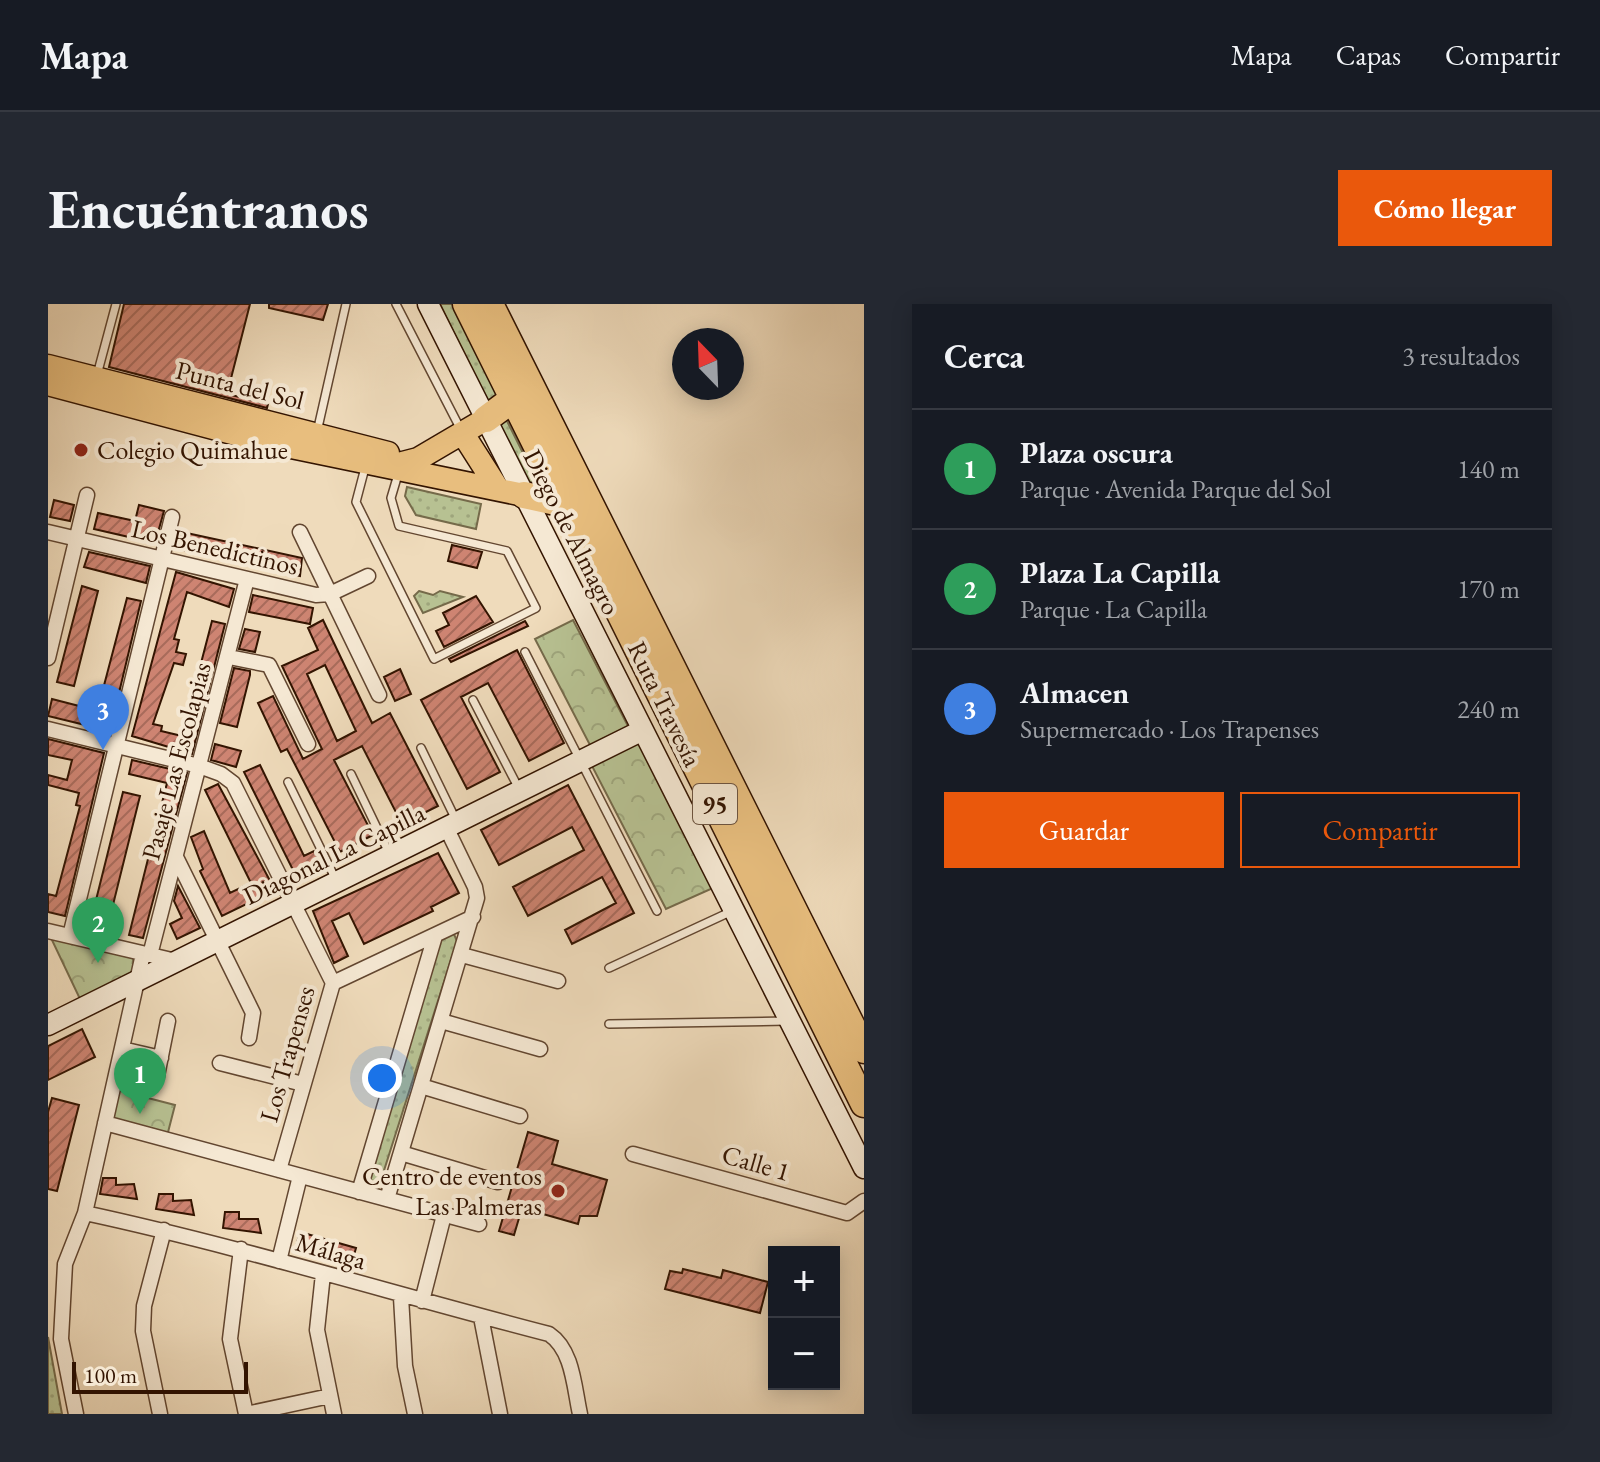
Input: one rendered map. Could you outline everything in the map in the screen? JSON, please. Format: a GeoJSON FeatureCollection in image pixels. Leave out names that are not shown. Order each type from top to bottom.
{"type":"FeatureCollection","features":[{"type":"Feature","properties":{"kind":"highway","name":"Ruta Travesía"},"geometry":{"type":"LineString","coordinates":[[466,304],[864,1104]]}},
{"type":"Feature","properties":{"kind":"highway","name":"Ruta Travesía"},"geometry":{"type":"LineString","coordinates":[[490,304],[864,1050]]}},
{"type":"Feature","properties":{"kind":"highway"},"geometry":{"type":"LineString","coordinates":[[486,419],[513,399],[522,366]]}},
{"type":"Feature","properties":{"kind":"highway"},"geometry":{"type":"LineString","coordinates":[[509,487],[565,504],[589,520],[614,549]]}},
{"type":"Feature","properties":{"kind":"main road","name":"Diego de Almagro"},"geometry":{"type":"LineString","coordinates":[[428,304],[486,419],[509,487],[643,730],[864,1168]]}},
{"type":"Feature","properties":{"kind":"main road","name":"Punta del Sol"},"geometry":{"type":"LineString","coordinates":[[48,366],[94,387],[457,481],[509,487]]}},
{"type":"Feature","properties":{"kind":"main road","name":"Punta del Sol"},"geometry":{"type":"LineString","coordinates":[[48,384],[94,387]]}},
{"type":"Feature","properties":{"kind":"main road"},"geometry":{"type":"LineString","coordinates":[[402,465],[468,444],[486,419]]}},
{"type":"Feature","properties":{"kind":"main road","name":"Punta del Sol"},"geometry":{"type":"LineString","coordinates":[[317,443],[366,462],[402,465]]}},
{"type":"Feature","properties":{"kind":"main road"},"geometry":{"type":"LineString","coordinates":[[457,481],[474,473],[468,444]]}},
{"type":"Feature","properties":{"kind":"main road"},"geometry":{"type":"LineString","coordinates":[[468,444],[509,487]]}},
{"type":"Feature","properties":{"kind":"main road","name":"Diagonal La Capilla"},"geometry":{"type":"LineString","coordinates":[[48,1025],[643,730]]}},
{"type":"Feature","properties":{"kind":"street"},"geometry":{"type":"LineString","coordinates":[[48,658],[87,495]]}},
{"type":"Feature","properties":{"kind":"street"},"geometry":{"type":"LineString","coordinates":[[70,936],[172,517]]}},
{"type":"Feature","properties":{"kind":"street","name":"Los Benedictinos"},"geometry":{"type":"LineString","coordinates":[[48,532],[316,595],[330,594],[368,576]]}},
{"type":"Feature","properties":{"kind":"street"},"geometry":{"type":"LineString","coordinates":[[300,532],[379,695]]}},
{"type":"Feature","properties":{"kind":"street","name":"Pasaje Las Escolapias"},"geometry":{"type":"LineString","coordinates":[[76,1414],[61,1339],[65,1264],[85,1213],[137,980],[176,857],[247,579]]}},
{"type":"Feature","properties":{"kind":"street"},"geometry":{"type":"LineString","coordinates":[[229,657],[269,665],[308,744]]}},
{"type":"Feature","properties":{"kind":"street","name":"Los Trapenses"},"geometry":{"type":"LineString","coordinates":[[48,729],[199,766],[233,783],[333,983],[279,1170]]}},
{"type":"Feature","properties":{"kind":"street"},"geometry":{"type":"LineString","coordinates":[[387,1199],[473,917],[475,887],[452,825]]}},
{"type":"Feature","properties":{"kind":"street"},"geometry":{"type":"LineString","coordinates":[[176,857],[253,1013],[249,1038]]}},
{"type":"Feature","properties":{"kind":"street"},"geometry":{"type":"LineString","coordinates":[[333,983],[473,917]]}},
{"type":"Feature","properties":{"kind":"street"},"geometry":{"type":"LineString","coordinates":[[48,931],[176,961]]}},
{"type":"Feature","properties":{"kind":"street"},"geometry":{"type":"LineString","coordinates":[[359,1192],[435,936]]}},
{"type":"Feature","properties":{"kind":"street"},"geometry":{"type":"LineString","coordinates":[[462,955],[558,981]]}},
{"type":"Feature","properties":{"kind":"street"},"geometry":{"type":"LineString","coordinates":[[157,1076],[168,1021]]}},
{"type":"Feature","properties":{"kind":"street"},"geometry":{"type":"LineString","coordinates":[[441,1021],[540,1049]]}},
{"type":"Feature","properties":{"kind":"street"},"geometry":{"type":"LineString","coordinates":[[122,1049],[161,1058]]}},
{"type":"Feature","properties":{"kind":"street"},"geometry":{"type":"LineString","coordinates":[[220,1063],[303,1084]]}},
{"type":"Feature","properties":{"kind":"street"},"geometry":{"type":"LineString","coordinates":[[421,1086],[520,1116]]}},
{"type":"Feature","properties":{"kind":"street"},"geometry":{"type":"LineString","coordinates":[[105,1123],[479,1224]]}},
{"type":"Feature","properties":{"kind":"street"},"geometry":{"type":"LineString","coordinates":[[401,1153],[498,1182]]}},
{"type":"Feature","properties":{"kind":"street","name":"Calle 1"},"geometry":{"type":"LineString","coordinates":[[633,1154],[847,1213],[864,1201]]}},
{"type":"Feature","properties":{"kind":"street"},"geometry":{"type":"LineString","coordinates":[[279,1261],[300,1176]]}},
{"type":"Feature","properties":{"kind":"street","name":"Málaga"},"geometry":{"type":"LineString","coordinates":[[85,1213],[241,1249],[401,1297],[549,1334],[560,1342],[580,1414]]}},
{"type":"Feature","properties":{"kind":"street"},"geometry":{"type":"LineString","coordinates":[[422,1301],[444,1215]]}},
{"type":"Feature","properties":{"kind":"street"},"geometry":{"type":"LineString","coordinates":[[160,1414],[143,1331],[144,1306],[164,1230]]}},
{"type":"Feature","properties":{"kind":"street"},"geometry":{"type":"LineString","coordinates":[[241,1249],[230,1339],[246,1414],[330,1396]]}},
{"type":"Feature","properties":{"kind":"street"},"geometry":{"type":"LineString","coordinates":[[323,1274],[317,1330],[334,1414]]}},
{"type":"Feature","properties":{"kind":"street"},"geometry":{"type":"LineString","coordinates":[[401,1297],[405,1366],[415,1414]]}},
{"type":"Feature","properties":{"kind":"street"},"geometry":{"type":"LineString","coordinates":[[481,1317],[500,1414]]}},
{"type":"Feature","properties":{"kind":"lane"},"geometry":{"type":"LineString","coordinates":[[94,387],[116,304]]}},
{"type":"Feature","properties":{"kind":"lane"},"geometry":{"type":"LineString","coordinates":[[317,443],[346,304]]}},
{"type":"Feature","properties":{"kind":"lane"},"geometry":{"type":"LineString","coordinates":[[396,304],[468,444]]}},
{"type":"Feature","properties":{"kind":"lane"},"geometry":{"type":"LineString","coordinates":[[366,462],[356,502],[434,659],[536,608],[507,551],[399,526],[391,498],[402,465]]}},
{"type":"Feature","properties":{"kind":"lane"},"geometry":{"type":"LineString","coordinates":[[525,652],[657,911]]}},
{"type":"Feature","properties":{"kind":"lane"},"geometry":{"type":"LineString","coordinates":[[473,700],[520,791]]}},
{"type":"Feature","properties":{"kind":"lane"},"geometry":{"type":"LineString","coordinates":[[421,748],[452,825]]}},
{"type":"Feature","properties":{"kind":"lane"},"geometry":{"type":"LineString","coordinates":[[351,774],[390,855]]}},
{"type":"Feature","properties":{"kind":"lane"},"geometry":{"type":"LineString","coordinates":[[288,782],[337,882]]}},
{"type":"Feature","properties":{"kind":"lane"},"geometry":{"type":"LineString","coordinates":[[609,968],[734,910]]}},
{"type":"Feature","properties":{"kind":"lane"},"geometry":{"type":"LineString","coordinates":[[609,1024],[790,1021]]}},
{"type":"Feature","properties":{"kind":"green space"},"geometry":{"type":"Polygon","coordinates":[[[440,304],[452,304],[500,401],[490,407],[440,304]]]}},
{"type":"Feature","properties":{"kind":"green space"},"geometry":{"type":"Polygon","coordinates":[[[506,419],[543,493],[529,488],[497,423],[506,419]]]}},
{"type":"Feature","properties":{"kind":"green space"},"geometry":{"type":"Polygon","coordinates":[[[407,487],[481,504],[476,529],[416,515],[405,496],[407,487]]]}},
{"type":"Feature","properties":{"kind":"green space"},"geometry":{"type":"Polygon","coordinates":[[[419,591],[433,595],[440,591],[463,597],[423,613],[414,596],[419,591]]]}},
{"type":"Feature","properties":{"kind":"green space"},"geometry":{"type":"Polygon","coordinates":[[[573,620],[629,728],[591,747],[535,639],[573,620]]]}},
{"type":"Feature","properties":{"kind":"green space"},"geometry":{"type":"Polygon","coordinates":[[[638,741],[713,888],[666,909],[592,766],[638,741]]]}},
{"type":"Feature","properties":{"kind":"green space"},"geometry":{"type":"Polygon","coordinates":[[[453,932],[457,941],[380,1183],[367,1179],[439,938],[453,932]]]}},
{"type":"Feature","properties":{"kind":"green space"},"geometry":{"type":"Polygon","coordinates":[[[51,938],[133,957],[134,969],[126,979],[80,999],[51,938]]]}},
{"type":"Feature","properties":{"kind":"green space"},"geometry":{"type":"Polygon","coordinates":[[[113,1089],[175,1105],[166,1140],[105,1123],[113,1089]]]}},
{"type":"Feature","properties":{"kind":"green space"},"geometry":{"type":"Polygon","coordinates":[[[48,1337],[62,1414],[48,1414],[48,1337]]]}},
{"type":"Feature","properties":{"kind":"building"},"geometry":{"type":"Polygon","coordinates":[[[124,304],[250,304],[227,394],[268,404],[267,408],[109,367],[124,304]]]}},
{"type":"Feature","properties":{"kind":"building"},"geometry":{"type":"Polygon","coordinates":[[[269,304],[328,304],[323,320],[269,308],[269,304]]]}},
{"type":"Feature","properties":{"kind":"building"},"geometry":{"type":"Polygon","coordinates":[[[54,500],[74,505],[70,521],[50,517],[54,500]]]}},
{"type":"Feature","properties":{"kind":"building"},"geometry":{"type":"Polygon","coordinates":[[[139,505],[164,511],[155,543],[94,529],[98,513],[135,521],[139,505]]]}},
{"type":"Feature","properties":{"kind":"building"},"geometry":{"type":"Polygon","coordinates":[[[182,532],[302,558],[300,576],[179,549],[182,532]]]}},
{"type":"Feature","properties":{"kind":"building"},"geometry":{"type":"Polygon","coordinates":[[[452,545],[482,552],[477,568],[448,561],[452,545]]]}},
{"type":"Feature","properties":{"kind":"building"},"geometry":{"type":"Polygon","coordinates":[[[89,552],[150,566],[146,583],[84,567],[89,552]]]}},
{"type":"Feature","properties":{"kind":"building"},"geometry":{"type":"Polygon","coordinates":[[[176,572],[234,589],[229,607],[187,592],[174,639],[179,640],[176,652],[186,654],[183,665],[174,663],[153,724],[162,726],[161,731],[182,736],[212,621],[225,624],[192,754],[132,736],[176,572]]]}},
{"type":"Feature","properties":{"kind":"building"},"geometry":{"type":"Polygon","coordinates":[[[82,586],[98,591],[74,686],[57,682],[82,586]]]}},
{"type":"Feature","properties":{"kind":"building"},"geometry":{"type":"Polygon","coordinates":[[[253,595],[313,608],[310,624],[249,612],[253,595]]]}},
{"type":"Feature","properties":{"kind":"building"},"geometry":{"type":"Polygon","coordinates":[[[476,596],[493,622],[444,647],[436,631],[449,625],[443,613],[476,596]]]}},
{"type":"Feature","properties":{"kind":"building"},"geometry":{"type":"Polygon","coordinates":[[[127,598],[141,601],[118,697],[102,693],[127,598]]]}},
{"type":"Feature","properties":{"kind":"building"},"geometry":{"type":"Polygon","coordinates":[[[323,620],[372,723],[390,713],[438,806],[402,824],[362,746],[334,760],[373,835],[340,852],[287,749],[281,752],[258,703],[273,696],[303,759],[322,749],[282,666],[318,650],[308,628],[323,620]],[[325,665],[307,674],[337,741],[356,731],[325,665]]]}},
{"type":"Feature","properties":{"kind":"building"},"geometry":{"type":"Polygon","coordinates":[[[525,621],[528,626],[451,662],[449,659],[525,621]]]}},
{"type":"Feature","properties":{"kind":"building"},"geometry":{"type":"Polygon","coordinates":[[[245,629],[260,632],[255,652],[239,649],[245,629]]]}},
{"type":"Feature","properties":{"kind":"building"},"geometry":{"type":"Polygon","coordinates":[[[517,650],[564,743],[529,761],[488,683],[461,697],[500,772],[467,789],[421,700],[517,650]]]}},
{"type":"Feature","properties":{"kind":"building"},"geometry":{"type":"Polygon","coordinates":[[[234,668],[250,671],[237,727],[220,723],[234,668]]]}},
{"type":"Feature","properties":{"kind":"building"},"geometry":{"type":"Polygon","coordinates":[[[400,669],[411,694],[395,701],[384,677],[400,669]]]}},
{"type":"Feature","properties":{"kind":"building"},"geometry":{"type":"Polygon","coordinates":[[[52,699],[114,715],[110,731],[48,716],[52,699]]]}},
{"type":"Feature","properties":{"kind":"building"},"geometry":{"type":"Polygon","coordinates":[[[48,739],[104,753],[65,916],[48,912],[48,894],[56,896],[80,806],[76,805],[79,793],[48,785],[48,775],[67,780],[72,760],[48,755],[48,739]]]}},
{"type":"Feature","properties":{"kind":"building"},"geometry":{"type":"Polygon","coordinates":[[[215,744],[241,751],[236,767],[211,760],[215,744]]]}},
{"type":"Feature","properties":{"kind":"building"},"geometry":{"type":"Polygon","coordinates":[[[132,760],[187,773],[143,938],[129,935],[167,783],[129,774],[132,760]]]}},
{"type":"Feature","properties":{"kind":"building"},"geometry":{"type":"Polygon","coordinates":[[[260,765],[304,856],[314,851],[322,866],[297,878],[244,772],[260,765]]]}},
{"type":"Feature","properties":{"kind":"building"},"geometry":{"type":"Polygon","coordinates":[[[218,784],[275,890],[222,916],[200,871],[203,869],[191,837],[204,831],[230,893],[251,883],[205,790],[218,784]]]}},
{"type":"Feature","properties":{"kind":"building"},"geometry":{"type":"Polygon","coordinates":[[[568,785],[634,913],[572,944],[565,930],[616,903],[602,877],[528,916],[513,887],[584,850],[572,827],[499,865],[481,830],[568,785]]]}},
{"type":"Feature","properties":{"kind":"building"},"geometry":{"type":"Polygon","coordinates":[[[123,792],[140,796],[108,925],[91,920],[123,792]]]}},
{"type":"Feature","properties":{"kind":"building"},"geometry":{"type":"Polygon","coordinates":[[[438,853],[459,893],[431,907],[433,911],[364,944],[349,913],[332,921],[348,956],[334,963],[313,911],[438,853]]]}},
{"type":"Feature","properties":{"kind":"building"},"geometry":{"type":"Polygon","coordinates":[[[178,886],[200,928],[177,939],[170,924],[182,918],[174,901],[178,886]]]}},
{"type":"Feature","properties":{"kind":"building"},"geometry":{"type":"Polygon","coordinates":[[[82,1029],[95,1057],[48,1080],[48,1046],[82,1029]]]}},
{"type":"Feature","properties":{"kind":"building"},"geometry":{"type":"Polygon","coordinates":[[[52,1098],[79,1105],[57,1191],[48,1189],[48,1112],[52,1098]]]}},
{"type":"Feature","properties":{"kind":"building","name":"Centro de eventos Las Palmeras"},"geometry":{"type":"Polygon","coordinates":[[[528,1132],[558,1141],[552,1164],[607,1180],[597,1216],[580,1216],[578,1224],[522,1208],[514,1235],[499,1231],[528,1132]]]}},
{"type":"Feature","properties":{"kind":"building"},"geometry":{"type":"Polygon","coordinates":[[[103,1178],[116,1178],[116,1185],[134,1184],[137,1199],[100,1194],[103,1178]]]}},
{"type":"Feature","properties":{"kind":"building"},"geometry":{"type":"Polygon","coordinates":[[[159,1194],[173,1194],[173,1201],[191,1200],[194,1215],[156,1209],[159,1194]]]}},
{"type":"Feature","properties":{"kind":"building"},"geometry":{"type":"Polygon","coordinates":[[[225,1212],[239,1212],[239,1219],[258,1219],[261,1233],[223,1228],[225,1212]]]}},
{"type":"Feature","properties":{"kind":"building"},"geometry":{"type":"Polygon","coordinates":[[[300,1232],[356,1248],[351,1266],[295,1250],[300,1232]]]}},
{"type":"Feature","properties":{"kind":"building"},"geometry":{"type":"Polygon","coordinates":[[[683,1269],[721,1278],[723,1270],[768,1282],[760,1313],[665,1289],[670,1271],[682,1273],[683,1269]]]}},
{"type":"Feature","properties":{"kind":"place","name":"Colegio Quimahue"},"geometry":{"type":"Point","coordinates":[81,450]}},
{"type":"Feature","properties":{"kind":"place","name":"Almacen"},"geometry":{"type":"Point","coordinates":[103,750]}},
{"type":"Feature","properties":{"kind":"place","name":"Plaza La Capilla"},"geometry":{"type":"Point","coordinates":[98,963]}},
{"type":"Feature","properties":{"kind":"place","name":"Plaza oscura"},"geometry":{"type":"Point","coordinates":[140,1114]}},
{"type":"Feature","properties":{"kind":"place","name":"Centro de eventos Las Palmeras"},"geometry":{"type":"Point","coordinates":[558,1191]}}]}
